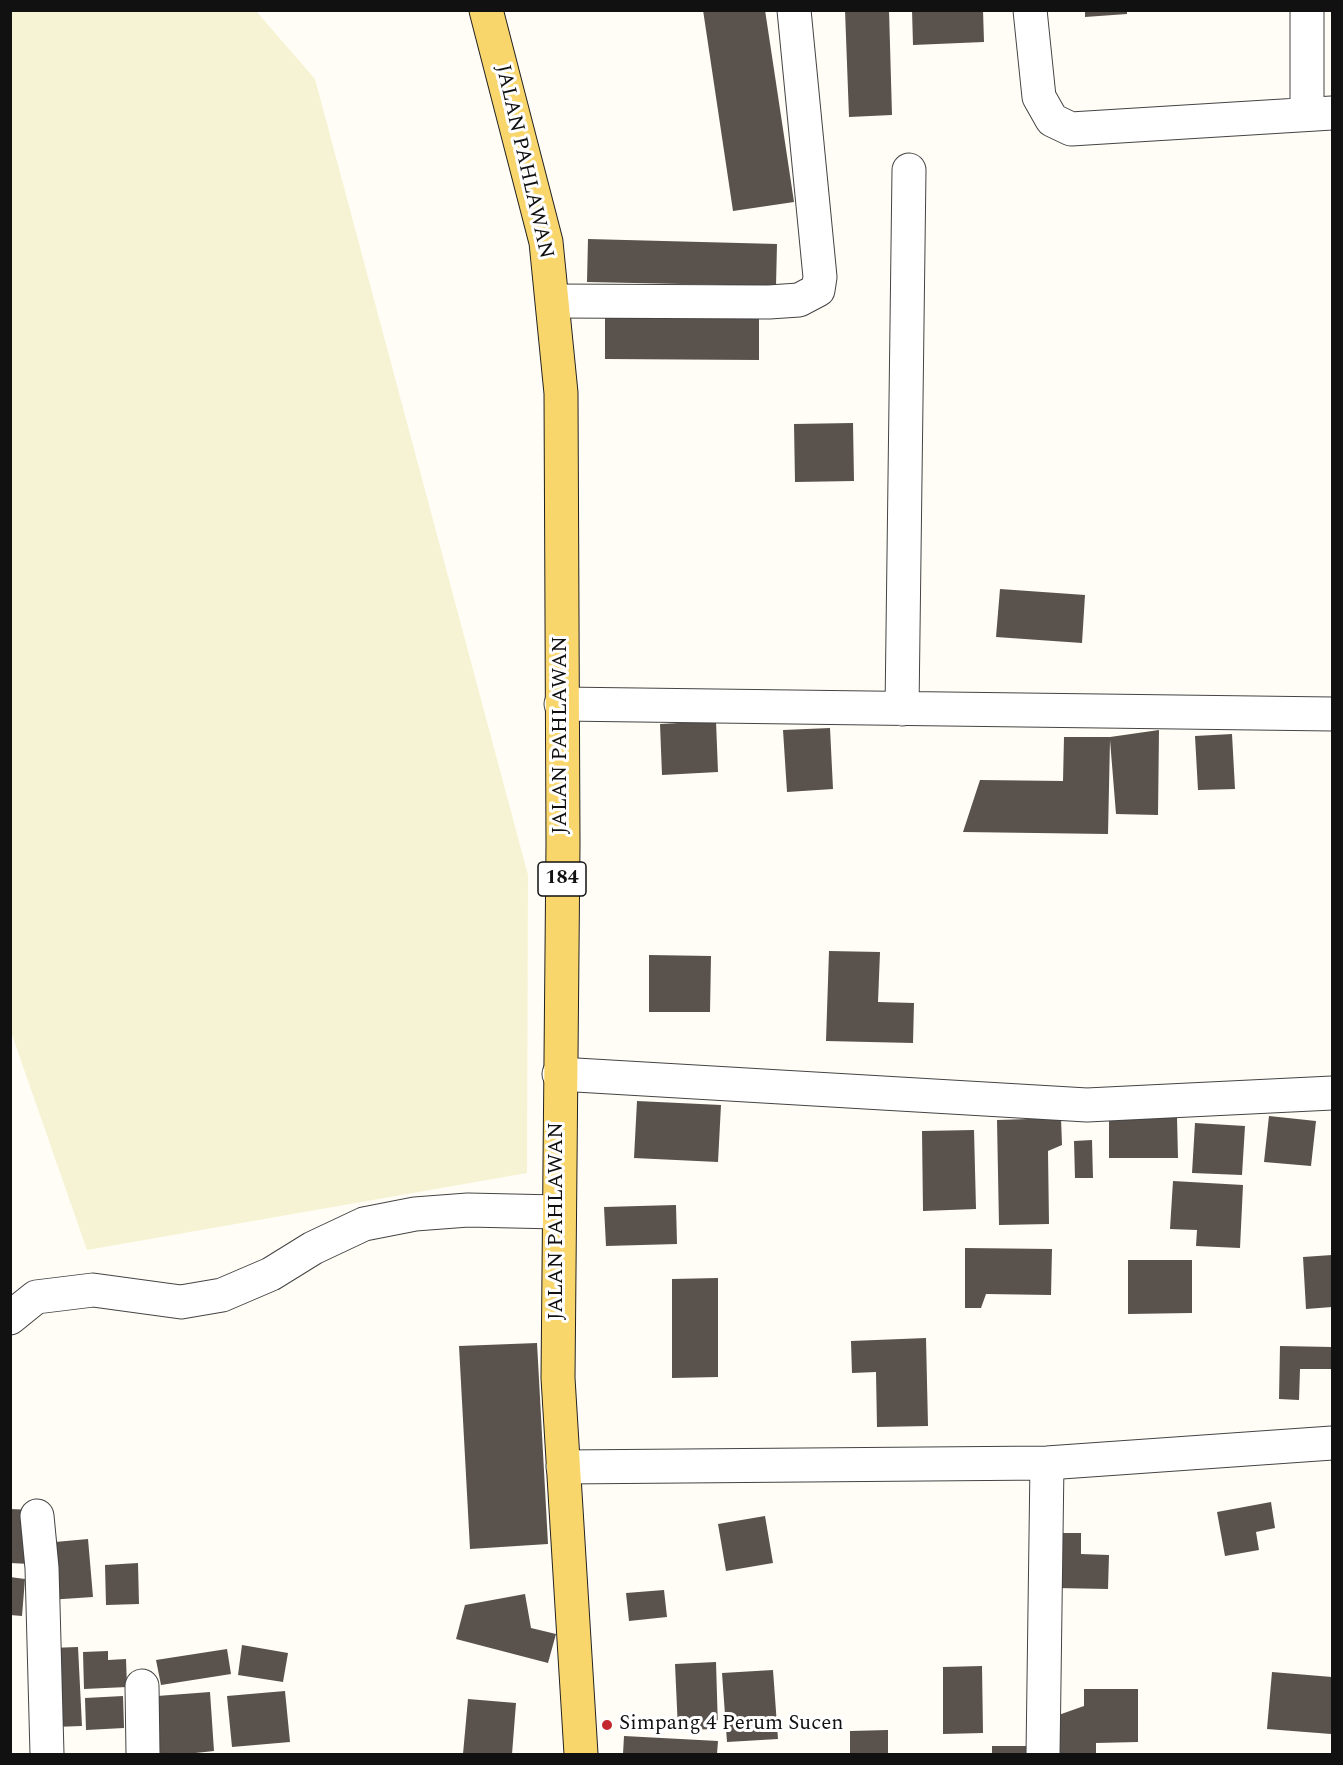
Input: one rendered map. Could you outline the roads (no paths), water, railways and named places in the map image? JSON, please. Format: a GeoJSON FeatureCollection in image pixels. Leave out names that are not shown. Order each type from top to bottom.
{"type":"FeatureCollection","features":[{"type":"Feature","properties":{"kind":"main road","name":"JALAN PAHLAWAN"},"geometry":{"type":"LineString","coordinates":[[486,10],[546,242],[561,393],[563,844],[559,1074],[558,1378],[581,1755]]}},
{"type":"Feature","properties":{"kind":"street"},"geometry":{"type":"LineString","coordinates":[[552,301],[769,302],[799,300],[818,290],[820,277],[794,10]]}},
{"type":"Feature","properties":{"kind":"street"},"geometry":{"type":"LineString","coordinates":[[1030,10],[1039,97],[1048,115],[1061,126],[1071,129],[1319,113],[1307,10]]}},
{"type":"Feature","properties":{"kind":"street"},"geometry":{"type":"LineString","coordinates":[[902,709],[909,171]]}},
{"type":"Feature","properties":{"kind":"street"},"geometry":{"type":"LineString","coordinates":[[561,704],[1332,714]]}},
{"type":"Feature","properties":{"kind":"street"},"geometry":{"type":"LineString","coordinates":[[559,1074],[1087,1105],[1332,1093]]}},
{"type":"Feature","properties":{"kind":"street"},"geometry":{"type":"LineString","coordinates":[[10,1318],[36,1297],[93,1290],[181,1302],[222,1295],[271,1274],[313,1248],[364,1224],[416,1214],[468,1210],[558,1212]]}},
{"type":"Feature","properties":{"kind":"street"},"geometry":{"type":"LineString","coordinates":[[563,1467],[1047,1462],[1332,1443]]}},
{"type":"Feature","properties":{"kind":"street"},"geometry":{"type":"LineString","coordinates":[[1042,1755],[1047,1462]]}},
{"type":"Feature","properties":{"kind":"street"},"geometry":{"type":"LineString","coordinates":[[37,1516],[42,1568],[48,1755]]}},
{"type":"Feature","properties":{"kind":"street"},"geometry":{"type":"LineString","coordinates":[[142,1686],[142,1755]]}},
{"type":"Feature","properties":{"kind":"place","name":"Simpang 4 Perum Sucen"},"geometry":{"type":"Point","coordinates":[607,1725]}}]}
